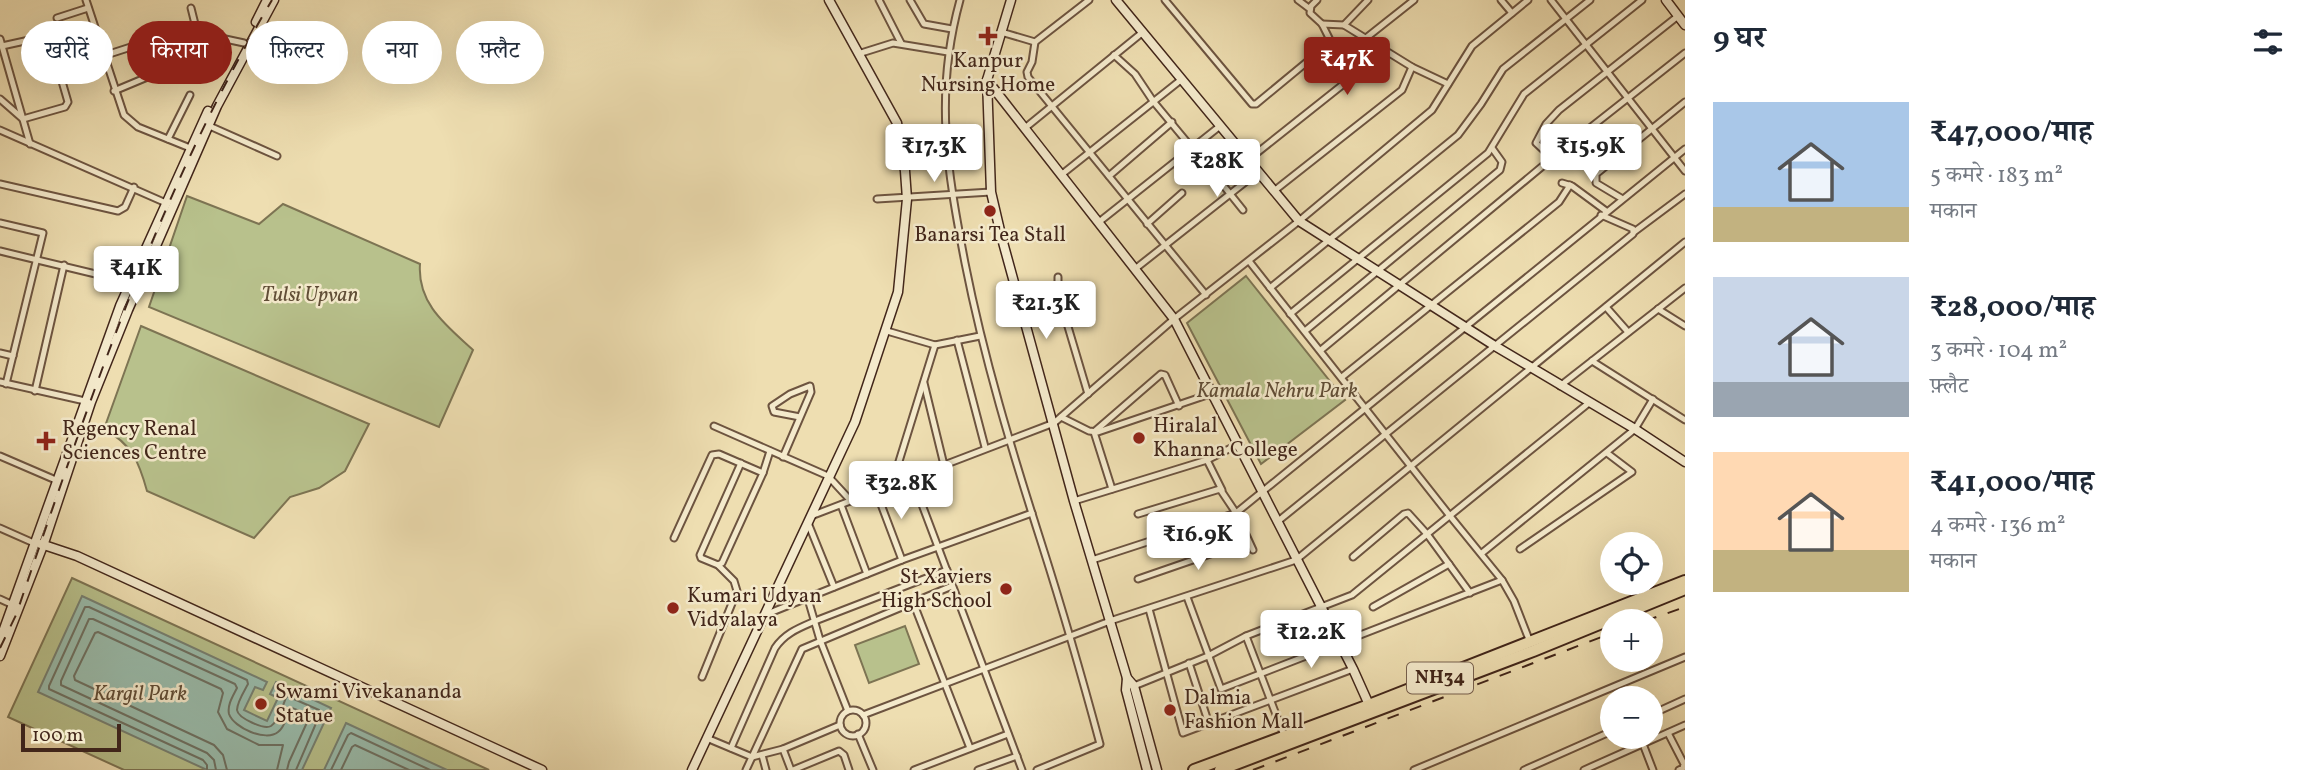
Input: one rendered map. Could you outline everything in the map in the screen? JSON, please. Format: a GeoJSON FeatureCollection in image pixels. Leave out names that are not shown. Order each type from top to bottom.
{"type":"FeatureCollection","features":[{"type":"Feature","properties":{"kind":"highway","name":"NH34"},"geometry":{"type":"LineString","coordinates":[[1532,647],[1685,581]]}},
{"type":"Feature","properties":{"kind":"highway","name":"NH34"},"geometry":{"type":"LineString","coordinates":[[1220,770],[1286,742],[1685,589]]}},
{"type":"Feature","properties":{"kind":"highway","name":"NH34"},"geometry":{"type":"LineString","coordinates":[[1194,770],[1286,742]]}},
{"type":"Feature","properties":{"kind":"street"},"geometry":{"type":"LineString","coordinates":[[88,0],[93,21]]}},
{"type":"Feature","properties":{"kind":"street"},"geometry":{"type":"LineString","coordinates":[[0,640],[41,545],[58,481],[85,401],[205,124],[267,0]]}},
{"type":"Feature","properties":{"kind":"street"},"geometry":{"type":"LineString","coordinates":[[0,656],[166,203],[185,169],[191,148],[274,0]]}},
{"type":"Feature","properties":{"kind":"street"},"geometry":{"type":"LineString","coordinates":[[692,770],[709,739],[855,422],[898,292],[907,199],[897,123],[830,0]]}},
{"type":"Feature","properties":{"kind":"street"},"geometry":{"type":"LineString","coordinates":[[879,0],[901,43]]}},
{"type":"Feature","properties":{"kind":"street"},"geometry":{"type":"LineString","coordinates":[[910,0],[924,24],[952,29]]}},
{"type":"Feature","properties":{"kind":"street"},"geometry":{"type":"LineString","coordinates":[[960,0],[948,52],[943,102],[945,145],[952,196],[980,336],[1009,440],[1071,635],[1100,744],[1037,770]]}},
{"type":"Feature","properties":{"kind":"street"},"geometry":{"type":"LineString","coordinates":[[1010,0],[987,80],[992,192],[1001,235],[1057,420],[1074,501],[1157,770]]}},
{"type":"Feature","properties":{"kind":"street"},"geometry":{"type":"LineString","coordinates":[[1089,0],[1035,41],[1032,62],[1026,73],[1206,295]]}},
{"type":"Feature","properties":{"kind":"street"},"geometry":{"type":"LineString","coordinates":[[1116,0],[1298,221],[1560,386],[1685,459]]}},
{"type":"Feature","properties":{"kind":"street"},"geometry":{"type":"LineString","coordinates":[[1165,0],[1252,104],[1256,104],[1331,42]]}},
{"type":"Feature","properties":{"kind":"street"},"geometry":{"type":"LineString","coordinates":[[1248,160],[1360,71],[1359,67],[1331,42],[1310,9],[1298,0]]}},
{"type":"Feature","properties":{"kind":"street"},"geometry":{"type":"LineString","coordinates":[[1310,9],[1317,0]]}},
{"type":"Feature","properties":{"kind":"street"},"geometry":{"type":"LineString","coordinates":[[1344,25],[1368,0]]}},
{"type":"Feature","properties":{"kind":"street"},"geometry":{"type":"LineString","coordinates":[[1367,38],[1414,0]]}},
{"type":"Feature","properties":{"kind":"street"},"geometry":{"type":"LineString","coordinates":[[1501,0],[1512,13]]}},
{"type":"Feature","properties":{"kind":"street"},"geometry":{"type":"LineString","coordinates":[[809,519],[1057,420],[1174,319],[1249,261],[1432,110],[1472,46],[1528,0]]}},
{"type":"Feature","properties":{"kind":"street"},"geometry":{"type":"LineString","coordinates":[[1551,0],[1685,172]]}},
{"type":"Feature","properties":{"kind":"street"},"geometry":{"type":"LineString","coordinates":[[1270,288],[1458,135],[1503,69],[1590,0]]}},
{"type":"Feature","properties":{"kind":"street"},"geometry":{"type":"LineString","coordinates":[[1290,314],[1492,148],[1524,94],[1642,0]]}},
{"type":"Feature","properties":{"kind":"street"},"geometry":{"type":"LineString","coordinates":[[1666,0],[1685,25]]}},
{"type":"Feature","properties":{"kind":"street"},"geometry":{"type":"LineString","coordinates":[[57,18],[89,8]]}},
{"type":"Feature","properties":{"kind":"street"},"geometry":{"type":"LineString","coordinates":[[191,8],[196,27],[202,34],[244,43]]}},
{"type":"Feature","properties":{"kind":"street"},"geometry":{"type":"LineString","coordinates":[[1552,158],[1536,144],[1546,124],[1559,110],[1678,16]]}},
{"type":"Feature","properties":{"kind":"street"},"geometry":{"type":"LineString","coordinates":[[1322,24],[1344,25],[1412,67],[1448,84]]}},
{"type":"Feature","properties":{"kind":"street"},"geometry":{"type":"LineString","coordinates":[[1000,32],[1035,41]]}},
{"type":"Feature","properties":{"kind":"street"},"geometry":{"type":"LineString","coordinates":[[1025,128],[1143,32]]}},
{"type":"Feature","properties":{"kind":"street"},"geometry":{"type":"LineString","coordinates":[[0,39],[30,144]]}},
{"type":"Feature","properties":{"kind":"street"},"geometry":{"type":"LineString","coordinates":[[2,46],[21,42]]}},
{"type":"Feature","properties":{"kind":"street"},"geometry":{"type":"LineString","coordinates":[[858,54],[887,44],[901,43],[948,52]]}},
{"type":"Feature","properties":{"kind":"street"},"geometry":{"type":"LineString","coordinates":[[1321,350],[1552,158],[1685,53]]}},
{"type":"Feature","properties":{"kind":"street"},"geometry":{"type":"LineString","coordinates":[[1114,55],[1135,74],[1153,101],[1192,148]]}},
{"type":"Feature","properties":{"kind":"street"},"geometry":{"type":"LineString","coordinates":[[1273,191],[1402,90],[1412,67]]}},
{"type":"Feature","properties":{"kind":"street"},"geometry":{"type":"LineString","coordinates":[[1061,175],[1182,79]]}},
{"type":"Feature","properties":{"kind":"street"},"geometry":{"type":"LineString","coordinates":[[987,80],[1174,319],[1371,709]]}},
{"type":"Feature","properties":{"kind":"street"},"geometry":{"type":"LineString","coordinates":[[23,119],[67,106],[62,84]]}},
{"type":"Feature","properties":{"kind":"street"},"geometry":{"type":"LineString","coordinates":[[112,84],[128,120],[138,127],[191,148]]}},
{"type":"Feature","properties":{"kind":"street"},"geometry":{"type":"LineString","coordinates":[[114,91],[131,84]]}},
{"type":"Feature","properties":{"kind":"street"},"geometry":{"type":"LineString","coordinates":[[168,139],[191,95]]}},
{"type":"Feature","properties":{"kind":"street"},"geometry":{"type":"LineString","coordinates":[[0,99],[23,119]]}},
{"type":"Feature","properties":{"kind":"street"},"geometry":{"type":"LineString","coordinates":[[1621,198],[1596,183],[1596,174],[1685,102]]}},
{"type":"Feature","properties":{"kind":"street"},"geometry":{"type":"LineString","coordinates":[[1109,176],[1172,122]]}},
{"type":"Feature","properties":{"kind":"street"},"geometry":{"type":"LineString","coordinates":[[205,124],[277,156]]}},
{"type":"Feature","properties":{"kind":"street"},"geometry":{"type":"LineString","coordinates":[[1098,222],[1220,126]]}},
{"type":"Feature","properties":{"kind":"street"},"geometry":{"type":"LineString","coordinates":[[0,130],[166,203]]}},
{"type":"Feature","properties":{"kind":"street"},"geometry":{"type":"LineString","coordinates":[[1305,331],[1500,170],[1502,162],[1492,148]]}},
{"type":"Feature","properties":{"kind":"street"},"geometry":{"type":"LineString","coordinates":[[1092,560],[1236,513],[1621,198],[1685,149]]}},
{"type":"Feature","properties":{"kind":"street"},"geometry":{"type":"LineString","coordinates":[[1211,170],[1243,210]]}},
{"type":"Feature","properties":{"kind":"street"},"geometry":{"type":"LineString","coordinates":[[1135,269],[1258,172]]}},
{"type":"Feature","properties":{"kind":"street"},"geometry":{"type":"LineString","coordinates":[[1562,183],[1570,185],[1603,213],[1634,232]]}},
{"type":"Feature","properties":{"kind":"street"},"geometry":{"type":"LineString","coordinates":[[0,184],[118,211],[125,207],[134,187]]}},
{"type":"Feature","properties":{"kind":"street"},"geometry":{"type":"LineString","coordinates":[[1342,377],[1559,202],[1570,185]]}},
{"type":"Feature","properties":{"kind":"street"},"geometry":{"type":"LineString","coordinates":[[877,199],[992,192]]}},
{"type":"Feature","properties":{"kind":"street"},"geometry":{"type":"LineString","coordinates":[[1147,224],[1182,193]]}},
{"type":"Feature","properties":{"kind":"street"},"geometry":{"type":"LineString","coordinates":[[1277,522],[1634,232],[1685,194]]}},
{"type":"Feature","properties":{"kind":"street"},"geometry":{"type":"LineString","coordinates":[[0,223],[43,233],[13,356],[3,383],[85,401]]}},
{"type":"Feature","properties":{"kind":"street"},"geometry":{"type":"LineString","coordinates":[[863,715],[1110,621],[1296,560],[1685,242]]}},
{"type":"Feature","properties":{"kind":"street"},"geometry":{"type":"LineString","coordinates":[[1678,248],[1685,252]]}},
{"type":"Feature","properties":{"kind":"street"},"geometry":{"type":"LineString","coordinates":[[0,251],[135,284]]}},
{"type":"Feature","properties":{"kind":"street"},"geometry":{"type":"LineString","coordinates":[[1249,261],[1502,580],[1514,601],[1532,647]]}},
{"type":"Feature","properties":{"kind":"street"},"geometry":{"type":"LineString","coordinates":[[35,391],[64,265]]}},
{"type":"Feature","properties":{"kind":"street"},"geometry":{"type":"LineString","coordinates":[[1058,276],[1058,293],[1088,394]]}},
{"type":"Feature","properties":{"kind":"street"},"geometry":{"type":"LineString","coordinates":[[1560,386],[1685,288]]}},
{"type":"Feature","properties":{"kind":"street"},"geometry":{"type":"LineString","coordinates":[[1606,307],[1628,332]]}},
{"type":"Feature","properties":{"kind":"street"},"geometry":{"type":"LineString","coordinates":[[1657,309],[1685,326]]}},
{"type":"Feature","properties":{"kind":"street"},"geometry":{"type":"LineString","coordinates":[[887,331],[935,345],[980,336]]}},
{"type":"Feature","properties":{"kind":"street"},"geometry":{"type":"LineString","coordinates":[[957,341],[985,447]]}},
{"type":"Feature","properties":{"kind":"street"},"geometry":{"type":"LineString","coordinates":[[892,484],[935,345]]}},
{"type":"Feature","properties":{"kind":"street"},"geometry":{"type":"LineString","coordinates":[[0,353],[13,356]]}},
{"type":"Feature","properties":{"kind":"street"},"geometry":{"type":"LineString","coordinates":[[1592,361],[1685,420]]}},
{"type":"Feature","properties":{"kind":"street"},"geometry":{"type":"LineString","coordinates":[[1094,432],[1161,374],[1165,375],[1179,406]]}},
{"type":"Feature","properties":{"kind":"street"},"geometry":{"type":"LineString","coordinates":[[923,380],[944,465]]}},
{"type":"Feature","properties":{"kind":"street"},"geometry":{"type":"LineString","coordinates":[[783,457],[811,392],[810,386],[790,394],[772,406],[774,412],[800,417]]}},
{"type":"Feature","properties":{"kind":"street"},"geometry":{"type":"LineString","coordinates":[[1057,420],[1094,432],[1103,431],[1213,393]]}},
{"type":"Feature","properties":{"kind":"street"},"geometry":{"type":"LineString","coordinates":[[1482,553],[1635,429],[1653,400]]}},
{"type":"Feature","properties":{"kind":"street"},"geometry":{"type":"LineString","coordinates":[[1130,688],[1208,656],[1247,636],[1352,595],[1590,402]]}},
{"type":"Feature","properties":{"kind":"street"},"geometry":{"type":"LineString","coordinates":[[714,426],[828,476],[851,501]]}},
{"type":"Feature","properties":{"kind":"street"},"geometry":{"type":"LineString","coordinates":[[1094,432],[1112,489]]}},
{"type":"Feature","properties":{"kind":"street"},"geometry":{"type":"LineString","coordinates":[[1074,501],[1207,460],[1237,444]]}},
{"type":"Feature","properties":{"kind":"street"},"geometry":{"type":"LineString","coordinates":[[718,565],[724,559],[763,473],[770,451]]}},
{"type":"Feature","properties":{"kind":"street"},"geometry":{"type":"LineString","coordinates":[[674,538],[712,455],[717,453],[763,473]]}},
{"type":"Feature","properties":{"kind":"street"},"geometry":{"type":"LineString","coordinates":[[1520,550],[1632,472],[1607,453]]}},
{"type":"Feature","properties":{"kind":"street"},"geometry":{"type":"LineString","coordinates":[[0,456],[58,481]]}},
{"type":"Feature","properties":{"kind":"street"},"geometry":{"type":"LineString","coordinates":[[1207,460],[1253,550]]}},
{"type":"Feature","properties":{"kind":"street"},"geometry":{"type":"LineString","coordinates":[[702,677],[737,591],[734,581],[718,565],[701,558],[701,551],[741,463]]}},
{"type":"Feature","properties":{"kind":"street"},"geometry":{"type":"LineString","coordinates":[[912,478],[1022,770]]}},
{"type":"Feature","properties":{"kind":"street"},"geometry":{"type":"LineString","coordinates":[[1138,514],[1222,490]]}},
{"type":"Feature","properties":{"kind":"street"},"geometry":{"type":"LineString","coordinates":[[876,491],[902,560]]}},
{"type":"Feature","properties":{"kind":"street"},"geometry":{"type":"LineString","coordinates":[[841,505],[867,574]]}},
{"type":"Feature","properties":{"kind":"street"},"geometry":{"type":"LineString","coordinates":[[767,614],[902,560],[1032,513]]}},
{"type":"Feature","properties":{"kind":"street"},"geometry":{"type":"LineString","coordinates":[[1353,557],[1407,513],[1413,516],[1470,593]]}},
{"type":"Feature","properties":{"kind":"street"},"geometry":{"type":"LineString","coordinates":[[809,519],[834,587]]}},
{"type":"Feature","properties":{"kind":"street"},"geometry":{"type":"LineString","coordinates":[[0,528],[82,561],[542,770]]}},
{"type":"Feature","properties":{"kind":"street"},"geometry":{"type":"LineString","coordinates":[[1138,579],[1248,541]]}},
{"type":"Feature","properties":{"kind":"street"},"geometry":{"type":"LineString","coordinates":[[1373,607],[1448,564]]}},
{"type":"Feature","properties":{"kind":"street"},"geometry":{"type":"LineString","coordinates":[[731,748],[775,648],[788,634],[947,570]]}},
{"type":"Feature","properties":{"kind":"street"},"geometry":{"type":"LineString","coordinates":[[1187,597],[1221,689],[1502,580]]}},
{"type":"Feature","properties":{"kind":"street"},"geometry":{"type":"LineString","coordinates":[[746,770],[802,649],[952,586]]}},
{"type":"Feature","properties":{"kind":"street"},"geometry":{"type":"LineString","coordinates":[[0,599],[14,605]]}},
{"type":"Feature","properties":{"kind":"street"},"geometry":{"type":"LineString","coordinates":[[808,599],[820,640],[848,711]]}},
{"type":"Feature","properties":{"kind":"street"},"geometry":{"type":"LineString","coordinates":[[913,602],[970,748]]}},
{"type":"Feature","properties":{"kind":"street"},"geometry":{"type":"LineString","coordinates":[[1149,608],[1183,733],[1353,669]]}},
{"type":"Feature","properties":{"kind":"street"},"geometry":{"type":"LineString","coordinates":[[1247,636],[1286,742]]}},
{"type":"Feature","properties":{"kind":"street"},"geometry":{"type":"LineString","coordinates":[[1414,770],[1685,657]]}},
{"type":"Feature","properties":{"kind":"street"},"geometry":{"type":"LineString","coordinates":[[1188,663],[1209,724]]}},
{"type":"Feature","properties":{"kind":"street"},"geometry":{"type":"LineString","coordinates":[[1130,688],[1147,770]]}},
{"type":"Feature","properties":{"kind":"street"},"geometry":{"type":"LineString","coordinates":[[1663,709],[1685,699]]}},
{"type":"Feature","properties":{"kind":"street"},"geometry":{"type":"LineString","coordinates":[[856,710],[863,715],[866,722],[864,729],[858,734],[847,734],[840,725],[843,714],[856,710]]}},
{"type":"Feature","properties":{"kind":"street"},"geometry":{"type":"LineString","coordinates":[[709,739],[752,757],[783,749],[840,725]]}},
{"type":"Feature","properties":{"kind":"street"},"geometry":{"type":"LineString","coordinates":[[1663,735],[1685,725]]}},
{"type":"Feature","properties":{"kind":"street"},"geometry":{"type":"LineString","coordinates":[[1668,733],[1684,762],[1684,767],[1679,770]]}},
{"type":"Feature","properties":{"kind":"street"},"geometry":{"type":"LineString","coordinates":[[858,734],[873,770]]}},
{"type":"Feature","properties":{"kind":"street"},"geometry":{"type":"LineString","coordinates":[[914,770],[1008,734]]}},
{"type":"Feature","properties":{"kind":"street"},"geometry":{"type":"LineString","coordinates":[[1524,770],[1600,737]]}},
{"type":"Feature","properties":{"kind":"street"},"geometry":{"type":"LineString","coordinates":[[783,749],[792,770],[839,751],[844,755],[849,770]]}},
{"type":"Feature","properties":{"kind":"street"},"geometry":{"type":"LineString","coordinates":[[1584,770],[1632,749]]}},
{"type":"Feature","properties":{"kind":"street"},"geometry":{"type":"LineString","coordinates":[[1645,749],[1653,770]]}},
{"type":"Feature","properties":{"kind":"street"},"geometry":{"type":"LineString","coordinates":[[762,755],[766,770]]}},
{"type":"Feature","properties":{"kind":"street"},"geometry":{"type":"LineString","coordinates":[[978,770],[1017,756]]}},
{"type":"Feature","properties":{"kind":"green space","name":"Tulsi Upvan"},"geometry":{"type":"Polygon","coordinates":[[[187,196],[259,224],[283,204],[420,264],[423,291],[429,302],[444,323],[473,350],[439,427],[149,307],[187,196]]]}},
{"type":"Feature","properties":{"kind":"green space","name":"Kamala Nehru Park"},"geometry":{"type":"Polygon","coordinates":[[[1246,276],[1345,400],[1261,464],[1187,323],[1246,276]]]}},
{"type":"Feature","properties":{"kind":"green space"},"geometry":{"type":"Polygon","coordinates":[[[141,326],[369,424],[345,471],[319,488],[290,497],[254,538],[147,491],[133,455],[121,441],[104,429],[141,326]]]}},
{"type":"Feature","properties":{"kind":"green space","name":"Kargil Park"},"geometry":{"type":"Polygon","coordinates":[[[72,578],[489,770],[124,770],[8,717],[72,578]]]}},
{"type":"Feature","properties":{"kind":"green space"},"geometry":{"type":"Polygon","coordinates":[[[905,626],[919,664],[869,683],[855,645],[905,626]]]}},
{"type":"Feature","properties":{"kind":"water"},"geometry":{"type":"Polygon","coordinates":[[[82,596],[267,682],[263,690],[255,687],[244,710],[267,721],[278,698],[270,694],[276,682],[331,708],[302,770],[207,770],[38,692],[82,596]]]}},
{"type":"Feature","properties":{"kind":"water"},"geometry":{"type":"Polygon","coordinates":[[[346,723],[447,770],[324,770],[346,723]]]}},
{"type":"Feature","properties":{"kind":"railway"},"geometry":{"type":"LineString","coordinates":[[0,648],[16,615],[70,457],[128,301],[160,224],[231,73],[272,0]]}},
{"type":"Feature","properties":{"kind":"railway"},"geometry":{"type":"LineString","coordinates":[[1663,615],[1685,607]]}},
{"type":"Feature","properties":{"kind":"railway"},"geometry":{"type":"LineString","coordinates":[[1253,770],[1600,638]]}},
{"type":"Feature","properties":{"kind":"place","name":"Kanpur Nursing Home"},"geometry":{"type":"Point","coordinates":[988,36]}},
{"type":"Feature","properties":{"kind":"place","name":"Banarsi Tea Stall"},"geometry":{"type":"Point","coordinates":[990,211]}},
{"type":"Feature","properties":{"kind":"place","name":"Hiralal Khanna College"},"geometry":{"type":"Point","coordinates":[1139,438]}},
{"type":"Feature","properties":{"kind":"place","name":"Regency Renal Sciences Centre"},"geometry":{"type":"Point","coordinates":[46,441]}},
{"type":"Feature","properties":{"kind":"place","name":"St Xaviers High School"},"geometry":{"type":"Point","coordinates":[1006,589]}},
{"type":"Feature","properties":{"kind":"place","name":"Kumari Udyan Vidyalaya"},"geometry":{"type":"Point","coordinates":[673,608]}},
{"type":"Feature","properties":{"kind":"place","name":"Swami Vivekananda Statue"},"geometry":{"type":"Point","coordinates":[261,704]}},
{"type":"Feature","properties":{"kind":"place","name":"Dalmia Fashion Mall"},"geometry":{"type":"Point","coordinates":[1170,710]}}]}
